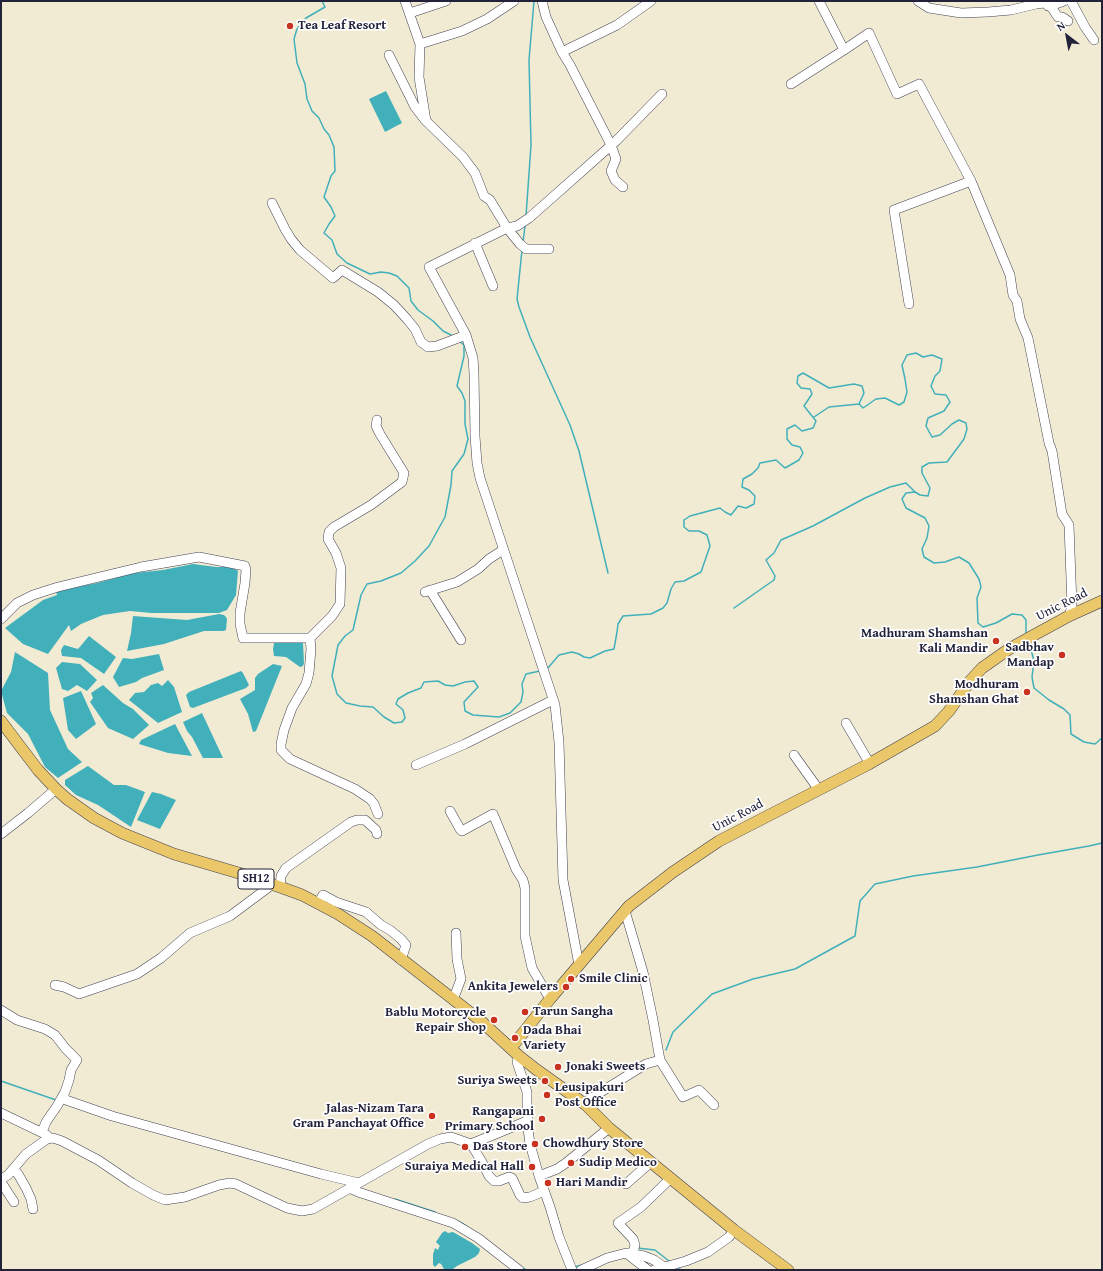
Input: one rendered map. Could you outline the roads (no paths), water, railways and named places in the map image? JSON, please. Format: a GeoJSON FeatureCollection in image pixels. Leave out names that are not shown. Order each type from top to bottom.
{"type":"FeatureCollection","features":[{"type":"Feature","properties":{"kind":"main road","name":"Unic Road"},"geometry":{"type":"LineString","coordinates":[[515,1052],[550,998],[625,911],[673,872],[719,841],[870,764],[935,726],[949,711],[970,681],[982,668],[1009,649],[1069,616],[1102,600]]}},
{"type":"Feature","properties":{"kind":"main road","name":"SH12"},"geometry":{"type":"LineString","coordinates":[[1,721],[38,770],[56,789],[94,818],[122,833],[174,854],[277,886],[338,914],[372,936],[480,1021],[537,1070],[586,1105],[609,1128],[650,1163],[734,1230],[788,1270]]}},
{"type":"Feature","properties":{"kind":"street"},"geometry":{"type":"LineString","coordinates":[[405,1],[420,44],[419,77],[426,121]]}},
{"type":"Feature","properties":{"kind":"street"},"geometry":{"type":"LineString","coordinates":[[410,13],[446,1]]}},
{"type":"Feature","properties":{"kind":"street"},"geometry":{"type":"LineString","coordinates":[[420,44],[462,31],[487,19],[514,1]]}},
{"type":"Feature","properties":{"kind":"street"},"geometry":{"type":"LineString","coordinates":[[542,1],[546,17],[562,52],[611,145],[616,159],[611,171],[615,180],[623,187]]}},
{"type":"Feature","properties":{"kind":"street"},"geometry":{"type":"LineString","coordinates":[[562,52],[617,25],[652,1]]}},
{"type":"Feature","properties":{"kind":"street"},"geometry":{"type":"LineString","coordinates":[[819,1],[844,50]]}},
{"type":"Feature","properties":{"kind":"street"},"geometry":{"type":"LineString","coordinates":[[918,1],[929,8],[961,13],[1010,10],[1036,4],[1044,4],[1052,8],[1058,17],[1062,17],[1068,21]]}},
{"type":"Feature","properties":{"kind":"street"},"geometry":{"type":"LineString","coordinates":[[1048,6],[1064,1]]}},
{"type":"Feature","properties":{"kind":"street"},"geometry":{"type":"LineString","coordinates":[[1071,1],[1094,40]]}},
{"type":"Feature","properties":{"kind":"street"},"geometry":{"type":"LineString","coordinates":[[791,84],[869,33],[897,94],[919,84],[971,181],[1010,274],[1020,319],[1028,338],[1049,443],[1052,451],[1062,514],[1069,525],[1072,606],[1069,616]]}},
{"type":"Feature","properties":{"kind":"street"},"geometry":{"type":"LineString","coordinates":[[389,55],[415,106],[426,121],[463,157],[475,173],[484,196],[490,200],[507,228],[523,247],[549,249]]}},
{"type":"Feature","properties":{"kind":"street"},"geometry":{"type":"LineString","coordinates":[[579,965],[564,880],[559,742],[555,705],[503,550],[476,463],[474,373],[472,358],[464,335],[429,267],[475,243],[507,228],[517,226],[526,220],[611,145],[662,94]]}},
{"type":"Feature","properties":{"kind":"street"},"geometry":{"type":"LineString","coordinates":[[909,304],[894,210],[971,181]]}},
{"type":"Feature","properties":{"kind":"street"},"geometry":{"type":"LineString","coordinates":[[272,203],[291,239],[300,250],[332,278],[342,270],[378,292],[394,305],[407,319],[415,329],[421,342],[428,347],[437,346],[464,335]]}},
{"type":"Feature","properties":{"kind":"street"},"geometry":{"type":"LineString","coordinates":[[475,243],[493,286]]}},
{"type":"Feature","properties":{"kind":"street"},"geometry":{"type":"LineString","coordinates":[[1,619],[17,603],[33,595],[58,587],[141,567],[199,557],[245,566],[245,583],[240,613],[240,624],[243,638],[310,638],[332,616],[340,604],[342,568],[328,539],[329,532],[334,527],[371,505],[402,482],[404,473],[380,434],[376,426],[377,420]]}},
{"type":"Feature","properties":{"kind":"street"},"geometry":{"type":"LineString","coordinates":[[461,640],[427,591],[457,582],[478,570],[489,559],[503,550]]}},
{"type":"Feature","properties":{"kind":"street"},"geometry":{"type":"LineString","coordinates":[[310,638],[311,649],[309,673],[306,684],[292,708],[281,744],[281,750],[290,759],[354,789],[370,799],[378,814]]}},
{"type":"Feature","properties":{"kind":"street"},"geometry":{"type":"LineString","coordinates":[[416,765],[465,744],[553,700]]}},
{"type":"Feature","properties":{"kind":"street"},"geometry":{"type":"LineString","coordinates":[[846,723],[870,764]]}},
{"type":"Feature","properties":{"kind":"street"},"geometry":{"type":"LineString","coordinates":[[794,755],[819,790]]}},
{"type":"Feature","properties":{"kind":"street"},"geometry":{"type":"LineString","coordinates":[[1,834],[56,789]]}},
{"type":"Feature","properties":{"kind":"street"},"geometry":{"type":"LineString","coordinates":[[450,811],[462,831],[493,814],[516,869],[523,880],[525,888],[526,936],[532,968],[550,998]]}},
{"type":"Feature","properties":{"kind":"street"},"geometry":{"type":"LineString","coordinates":[[55,985],[64,986],[78,994],[137,974],[161,958],[190,933],[230,916],[277,886],[286,868],[351,822],[365,820],[376,830],[377,834]]}},
{"type":"Feature","properties":{"kind":"street"},"geometry":{"type":"LineString","coordinates":[[318,904],[323,894],[336,902],[366,912],[380,925],[402,939],[406,945],[401,960]]}},
{"type":"Feature","properties":{"kind":"street"},"geometry":{"type":"LineString","coordinates":[[625,911],[643,972],[660,1060],[683,1097],[698,1090],[714,1105]]}},
{"type":"Feature","properties":{"kind":"street"},"geometry":{"type":"LineString","coordinates":[[453,1000],[461,979],[457,959],[456,933]]}},
{"type":"Feature","properties":{"kind":"street"},"geometry":{"type":"LineString","coordinates":[[1,1010],[17,1020],[45,1029],[55,1035],[66,1050],[77,1060],[73,1065],[70,1080],[61,1100],[46,1122],[42,1132]]}},
{"type":"Feature","properties":{"kind":"street"},"geometry":{"type":"LineString","coordinates":[[515,1052],[527,1092],[529,1113],[527,1121],[530,1144],[539,1176],[571,1268]]}},
{"type":"Feature","properties":{"kind":"street"},"geometry":{"type":"LineString","coordinates":[[586,1105],[589,1100],[646,1064],[660,1060]]}},
{"type":"Feature","properties":{"kind":"street"},"geometry":{"type":"LineString","coordinates":[[61,1100],[66,1100],[125,1120],[358,1183]]}},
{"type":"Feature","properties":{"kind":"street"},"geometry":{"type":"LineString","coordinates":[[1,1113],[62,1141],[98,1160],[132,1183],[165,1200],[184,1198],[219,1185],[230,1183],[236,1184],[287,1208],[302,1211],[313,1209],[440,1139],[451,1137],[471,1144],[489,1176],[494,1181],[499,1181],[508,1177],[512,1178],[523,1198],[530,1197],[544,1191]]}},
{"type":"Feature","properties":{"kind":"street"},"geometry":{"type":"LineString","coordinates":[[471,1144],[527,1121]]}},
{"type":"Feature","properties":{"kind":"street"},"geometry":{"type":"LineString","coordinates":[[539,1176],[557,1169],[566,1163],[609,1128]]}},
{"type":"Feature","properties":{"kind":"street"},"geometry":{"type":"LineString","coordinates":[[1,1179],[8,1175],[12,1169],[32,1150],[48,1139],[53,1138]]}},
{"type":"Feature","properties":{"kind":"street"},"geometry":{"type":"LineString","coordinates":[[626,1184],[650,1163]]}},
{"type":"Feature","properties":{"kind":"street"},"geometry":{"type":"LineString","coordinates":[[12,1169],[18,1174],[26,1188],[31,1199],[33,1209]]}},
{"type":"Feature","properties":{"kind":"street"},"geometry":{"type":"LineString","coordinates":[[648,1270],[632,1250],[633,1240],[618,1224],[640,1207],[670,1179]]}},
{"type":"Feature","properties":{"kind":"street"},"geometry":{"type":"LineString","coordinates":[[1,1182],[14,1202]]}},
{"type":"Feature","properties":{"kind":"street"},"geometry":{"type":"LineString","coordinates":[[349,1188],[453,1223],[478,1238],[519,1270]]}},
{"type":"Feature","properties":{"kind":"street"},"geometry":{"type":"LineString","coordinates":[[654,1270],[708,1252],[729,1237],[734,1230]]}},
{"type":"Feature","properties":{"kind":"street"},"geometry":{"type":"LineString","coordinates":[[581,1270],[607,1258],[632,1250],[654,1260],[671,1265]]}},
{"type":"Feature","properties":{"kind":"water"},"geometry":{"type":"Polygon","coordinates":[[[386,91],[402,123],[385,132],[369,99],[386,91]]]}},
{"type":"Feature","properties":{"kind":"water"},"geometry":{"type":"Polygon","coordinates":[[[193,564],[216,567],[232,567],[238,571],[236,595],[227,610],[219,613],[151,613],[130,611],[103,615],[81,624],[71,631],[69,625],[48,654],[23,644],[5,628],[43,600],[57,595],[56,591],[97,583],[134,573],[163,570],[193,564]]]}},
{"type":"Feature","properties":{"kind":"water"},"geometry":{"type":"Polygon","coordinates":[[[219,614],[224,615],[227,619],[226,630],[204,631],[164,644],[127,651],[133,616],[187,620],[219,614]]]}},
{"type":"Feature","properties":{"kind":"water"},"geometry":{"type":"Polygon","coordinates":[[[89,636],[116,657],[104,674],[81,658],[62,656],[61,650],[64,645],[78,649],[89,636]]]}},
{"type":"Feature","properties":{"kind":"water"},"geometry":{"type":"Polygon","coordinates":[[[274,643],[303,643],[303,666],[300,667],[286,657],[274,656],[274,643]]]}},
{"type":"Feature","properties":{"kind":"water"},"geometry":{"type":"Polygon","coordinates":[[[15,652],[48,673],[50,710],[68,749],[82,762],[58,778],[45,767],[28,734],[7,713],[1,691],[11,672],[15,652]]]}},
{"type":"Feature","properties":{"kind":"water"},"geometry":{"type":"Polygon","coordinates":[[[159,654],[164,670],[142,678],[136,682],[119,687],[113,677],[123,658],[132,659],[159,654]]]}},
{"type":"Feature","properties":{"kind":"water"},"geometry":{"type":"Polygon","coordinates":[[[62,662],[80,664],[97,680],[87,691],[77,685],[68,691],[62,689],[56,668],[62,662]]]}},
{"type":"Feature","properties":{"kind":"water"},"geometry":{"type":"Polygon","coordinates":[[[273,664],[282,666],[256,731],[253,732],[248,714],[240,699],[255,690],[255,678],[258,674],[273,664]]]}},
{"type":"Feature","properties":{"kind":"water"},"geometry":{"type":"Polygon","coordinates":[[[241,671],[249,685],[246,688],[193,708],[190,707],[186,695],[189,692],[241,671]]]}},
{"type":"Feature","properties":{"kind":"water"},"geometry":{"type":"Polygon","coordinates":[[[168,680],[174,687],[182,712],[158,723],[129,700],[135,693],[144,692],[151,685],[158,683],[162,686],[168,680]]]}},
{"type":"Feature","properties":{"kind":"water"},"geometry":{"type":"Polygon","coordinates":[[[103,685],[123,703],[133,709],[149,725],[133,739],[108,728],[90,702],[93,698],[91,693],[103,685]]]}},
{"type":"Feature","properties":{"kind":"water"},"geometry":{"type":"Polygon","coordinates":[[[81,691],[96,724],[76,739],[68,730],[63,698],[81,691]]]}},
{"type":"Feature","properties":{"kind":"water"},"geometry":{"type":"Polygon","coordinates":[[[202,713],[223,758],[203,758],[192,737],[187,731],[183,722],[202,713]]]}},
{"type":"Feature","properties":{"kind":"water"},"geometry":{"type":"Polygon","coordinates":[[[175,724],[192,756],[168,753],[139,744],[141,740],[175,724]]]}},
{"type":"Feature","properties":{"kind":"water"},"geometry":{"type":"Polygon","coordinates":[[[88,766],[114,785],[126,785],[145,792],[131,827],[98,805],[76,795],[65,785],[65,780],[88,766]]]}},
{"type":"Feature","properties":{"kind":"water"},"geometry":{"type":"Polygon","coordinates":[[[152,792],[176,800],[160,829],[137,820],[152,792]]]}},
{"type":"Feature","properties":{"kind":"water"},"geometry":{"type":"Polygon","coordinates":[[[445,1231],[448,1233],[453,1232],[472,1243],[480,1249],[479,1253],[475,1257],[453,1269],[444,1269],[439,1263],[435,1267],[433,1265],[433,1254],[435,1248],[438,1250],[440,1246],[436,1242],[445,1231]]]}},
{"type":"Feature","properties":{"kind":"waterway"},"geometry":{"type":"LineString","coordinates":[[322,1],[325,7],[306,18],[297,29],[294,39],[297,63],[305,84],[307,99],[312,111],[319,118],[334,147],[335,171],[331,176],[324,197],[335,216],[324,233],[332,240],[337,254],[347,263],[370,274],[381,272],[397,276],[409,288],[411,301],[418,310],[433,321],[443,331],[453,336]]}},
{"type":"Feature","properties":{"kind":"waterway"},"geometry":{"type":"LineString","coordinates":[[526,216],[531,145],[529,60],[534,1]]}},
{"type":"Feature","properties":{"kind":"waterway"},"geometry":{"type":"LineString","coordinates":[[523,242],[525,226]]}},
{"type":"Feature","properties":{"kind":"waterway"},"geometry":{"type":"LineString","coordinates":[[522,250],[517,299],[519,307],[530,337],[570,425],[579,451],[608,573]]}},
{"type":"Feature","properties":{"kind":"waterway"},"geometry":{"type":"LineString","coordinates":[[459,341],[464,345],[464,356],[457,386],[465,401],[465,424],[468,439],[464,454],[452,471],[445,517],[429,546],[415,561],[401,573],[381,581],[367,584],[361,595],[353,630],[345,636],[338,645],[332,676],[337,694],[346,703],[373,707],[384,717],[394,723],[402,722],[405,718],[403,710],[396,704],[398,699],[421,688],[424,682],[438,681],[445,685],[453,686],[474,681],[478,687],[464,702],[465,711],[473,715],[499,717],[510,713],[521,702],[523,692],[522,684],[526,674],[540,671]]}},
{"type":"Feature","properties":{"kind":"waterway"},"geometry":{"type":"LineString","coordinates":[[547,669],[559,655],[572,652],[590,658],[605,651],[614,649],[618,624],[623,616],[651,614],[663,608],[667,603],[671,589],[675,582],[684,581],[701,572],[710,546],[707,535],[699,531],[689,531],[684,527],[684,520],[690,516],[720,508],[731,515],[738,506],[746,508],[754,504],[755,496],[749,490],[742,487],[743,479],[752,474],[758,468],[760,463],[776,460],[785,468],[799,460],[803,453],[800,447],[792,445],[787,439],[787,429],[795,425],[802,431],[813,428],[816,421],[804,406],[812,394],[810,389],[801,388],[797,383],[798,376],[803,373],[829,388],[854,384],[862,386],[864,393],[859,404],[863,408],[876,399],[885,398],[899,405],[904,402],[907,392],[902,365],[907,355],[916,353],[923,357],[932,355],[942,359],[940,371],[935,376],[931,386],[935,394],[946,395],[950,402],[944,411],[928,418],[926,426],[932,437],[940,435],[959,420],[966,423],[967,429],[964,439],[947,462],[929,463],[922,467],[922,473],[930,488],[928,496],[920,495],[915,492],[906,493],[902,499],[906,508],[925,518],[929,526],[927,538],[922,549],[924,557],[934,563],[945,562],[959,557],[969,563],[979,579],[981,587],[977,598],[978,623],[983,627],[996,623],[1012,614],[1022,615],[1026,620],[1026,634]]}},
{"type":"Feature","properties":{"kind":"waterway"},"geometry":{"type":"LineString","coordinates":[[814,417],[829,407],[859,404]]}},
{"type":"Feature","properties":{"kind":"waterway"},"geometry":{"type":"LineString","coordinates":[[734,608],[774,580],[775,576],[766,560],[774,553],[781,540],[813,526],[865,498],[890,487],[906,483],[915,492]]}},
{"type":"Feature","properties":{"kind":"waterway"},"geometry":{"type":"LineString","coordinates":[[1029,642],[1034,661],[1032,677],[1034,688],[1049,700],[1064,709],[1070,715],[1071,734],[1084,742],[1095,744],[1102,738]]}},
{"type":"Feature","properties":{"kind":"waterway"},"geometry":{"type":"LineString","coordinates":[[666,1050],[673,1032],[712,994],[753,979],[795,969],[855,936],[860,901],[875,884],[913,876],[977,867],[1102,843]]}},
{"type":"Feature","properties":{"kind":"waterway"},"geometry":{"type":"LineString","coordinates":[[1,1081],[56,1100]]}},
{"type":"Feature","properties":{"kind":"waterway"},"geometry":{"type":"LineString","coordinates":[[395,1199],[435,1212]]}},
{"type":"Feature","properties":{"kind":"waterway"},"geometry":{"type":"LineString","coordinates":[[457,1221],[468,1227]]}},
{"type":"Feature","properties":{"kind":"waterway"},"geometry":{"type":"LineString","coordinates":[[637,1248],[655,1250],[669,1261]]}},
{"type":"Feature","properties":{"kind":"waterway"},"geometry":{"type":"LineString","coordinates":[[574,1267],[582,1265]]}},
{"type":"Feature","properties":{"kind":"waterway"},"geometry":{"type":"LineString","coordinates":[[677,1267],[681,1270]]}},
{"type":"Feature","properties":{"kind":"waterway"},"geometry":{"type":"LineString","coordinates":[[522,1268],[527,1270]]}},
{"type":"Feature","properties":{"kind":"place","name":"Tea Leaf Resort"},"geometry":{"type":"Point","coordinates":[290,26]}},
{"type":"Feature","properties":{"kind":"place","name":"Madhuram Shamshan Kali Mandir"},"geometry":{"type":"Point","coordinates":[996,641]}},
{"type":"Feature","properties":{"kind":"place","name":"Sadbhav Mandap"},"geometry":{"type":"Point","coordinates":[1062,655]}},
{"type":"Feature","properties":{"kind":"place","name":"Modhuram Shamshan Ghat"},"geometry":{"type":"Point","coordinates":[1027,692]}},
{"type":"Feature","properties":{"kind":"place","name":"Smile Clinic"},"geometry":{"type":"Point","coordinates":[571,979]}},
{"type":"Feature","properties":{"kind":"place","name":"Ankita Jewelers"},"geometry":{"type":"Point","coordinates":[566,987]}},
{"type":"Feature","properties":{"kind":"place","name":"Tarun Sangha"},"geometry":{"type":"Point","coordinates":[525,1012]}},
{"type":"Feature","properties":{"kind":"place","name":"Bablu Motorcycle Repair Shop"},"geometry":{"type":"Point","coordinates":[494,1020]}},
{"type":"Feature","properties":{"kind":"place","name":"Dada Bhai Variety"},"geometry":{"type":"Point","coordinates":[515,1038]}},
{"type":"Feature","properties":{"kind":"place","name":"Jonaki Sweets"},"geometry":{"type":"Point","coordinates":[558,1067]}},
{"type":"Feature","properties":{"kind":"place","name":"Suriya Sweets"},"geometry":{"type":"Point","coordinates":[545,1081]}},
{"type":"Feature","properties":{"kind":"place","name":"Leusipakuri Post Office"},"geometry":{"type":"Point","coordinates":[547,1095]}},
{"type":"Feature","properties":{"kind":"place","name":"Jalas-Nizam Tara Gram Panchayat Office"},"geometry":{"type":"Point","coordinates":[432,1116]}},
{"type":"Feature","properties":{"kind":"place","name":"Rangapani Primary School"},"geometry":{"type":"Point","coordinates":[542,1119]}},
{"type":"Feature","properties":{"kind":"place","name":"Chowdhury Store"},"geometry":{"type":"Point","coordinates":[535,1144]}},
{"type":"Feature","properties":{"kind":"place","name":"Das Store"},"geometry":{"type":"Point","coordinates":[465,1147]}},
{"type":"Feature","properties":{"kind":"place","name":"Sudip Medico"},"geometry":{"type":"Point","coordinates":[571,1163]}},
{"type":"Feature","properties":{"kind":"place","name":"Suraiya Medical Hall"},"geometry":{"type":"Point","coordinates":[532,1167]}},
{"type":"Feature","properties":{"kind":"place","name":"Hari Mandir"},"geometry":{"type":"Point","coordinates":[548,1183]}}]}
